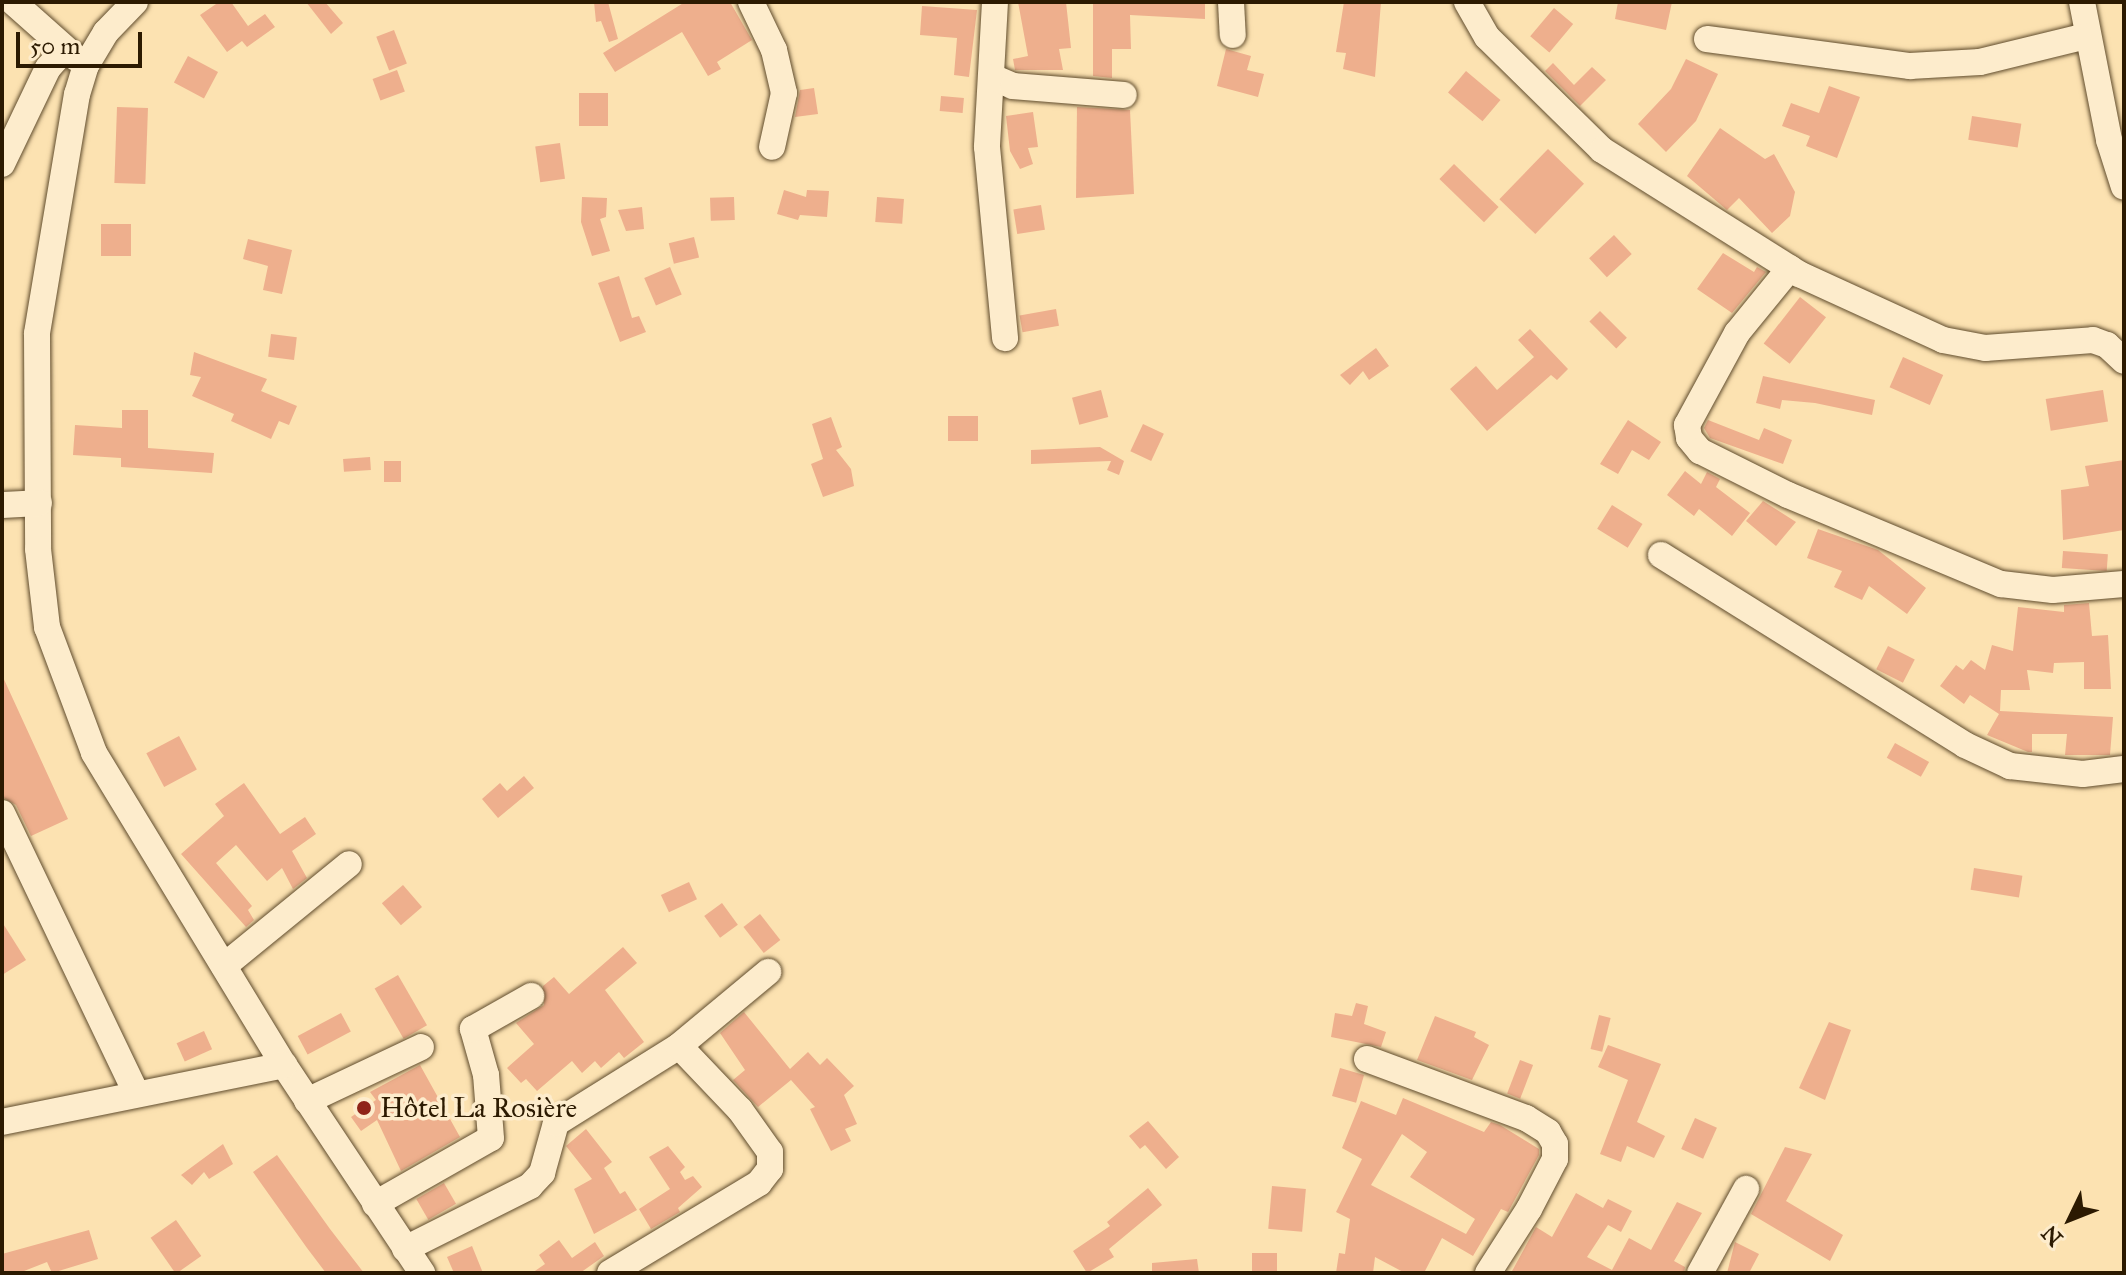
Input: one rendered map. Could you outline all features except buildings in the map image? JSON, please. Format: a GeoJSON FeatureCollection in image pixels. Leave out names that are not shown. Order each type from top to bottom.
{"type":"FeatureCollection","features":[{"type":"Feature","properties":{"kind":"street"},"geometry":{"type":"LineString","coordinates":[[13,2],[64,50],[86,65]]}},
{"type":"Feature","properties":{"kind":"street"},"geometry":{"type":"LineString","coordinates":[[135,2],[106,32],[86,65],[60,174],[37,334],[42,596],[65,686],[94,753],[284,1065],[422,1273]]}},
{"type":"Feature","properties":{"kind":"street"},"geometry":{"type":"LineString","coordinates":[[751,2],[774,50],[784,93],[772,147]]}},
{"type":"Feature","properties":{"kind":"street"},"geometry":{"type":"LineString","coordinates":[[995,2],[987,147],[1005,338]]}},
{"type":"Feature","properties":{"kind":"street"},"geometry":{"type":"LineString","coordinates":[[1231,2],[1233,35]]}},
{"type":"Feature","properties":{"kind":"street"},"geometry":{"type":"LineString","coordinates":[[1467,2],[1487,37],[1602,150],[1790,268],[1943,340],[1985,348],[2093,340],[2107,345],[2124,361]]}},
{"type":"Feature","properties":{"kind":"street"},"geometry":{"type":"LineString","coordinates":[[2082,2],[2087,36],[2124,187]]}},
{"type":"Feature","properties":{"kind":"street"},"geometry":{"type":"LineString","coordinates":[[1707,39],[1910,66],[1980,62],[2087,36]]}},
{"type":"Feature","properties":{"kind":"street"},"geometry":{"type":"LineString","coordinates":[[2,164],[48,68],[64,50]]}},
{"type":"Feature","properties":{"kind":"street"},"geometry":{"type":"LineString","coordinates":[[992,77],[1013,86],[1124,95]]}},
{"type":"Feature","properties":{"kind":"street"},"geometry":{"type":"LineString","coordinates":[[1790,268],[1737,333],[1687,425],[1693,444],[1788,495],[2001,584],[2053,590],[2124,584]]}},
{"type":"Feature","properties":{"kind":"street"},"geometry":{"type":"LineString","coordinates":[[2,505],[39,503]]}},
{"type":"Feature","properties":{"kind":"street"},"geometry":{"type":"LineString","coordinates":[[1661,555],[1871,688],[1999,761],[2083,774],[2124,769]]}},
{"type":"Feature","properties":{"kind":"street"},"geometry":{"type":"LineString","coordinates":[[2,813],[136,1093]]}},
{"type":"Feature","properties":{"kind":"street"},"geometry":{"type":"LineString","coordinates":[[224,966],[349,864]]}},
{"type":"Feature","properties":{"kind":"street"},"geometry":{"type":"LineString","coordinates":[[405,1249],[530,1186],[542,1173],[556,1123],[679,1046],[768,972]]}},
{"type":"Feature","properties":{"kind":"street"},"geometry":{"type":"LineString","coordinates":[[375,1204],[491,1138],[486,1075],[473,1029],[531,996]]}},
{"type":"Feature","properties":{"kind":"street"},"geometry":{"type":"LineString","coordinates":[[610,1273],[759,1183],[770,1169],[770,1152],[740,1110],[679,1046]]}},
{"type":"Feature","properties":{"kind":"street"},"geometry":{"type":"LineString","coordinates":[[307,1101],[421,1047]]}},
{"type":"Feature","properties":{"kind":"street"},"geometry":{"type":"LineString","coordinates":[[1367,1059],[1526,1118],[1548,1132],[1555,1144],[1555,1159],[1529,1209],[1488,1273]]}},
{"type":"Feature","properties":{"kind":"street"},"geometry":{"type":"LineString","coordinates":[[2,1122],[284,1065]]}},
{"type":"Feature","properties":{"kind":"street"},"geometry":{"type":"LineString","coordinates":[[1700,1273],[1746,1189]]}},
{"type":"Feature","properties":{"kind":"place","name":"Hôtel La Rosière"},"geometry":{"type":"Point","coordinates":[364,1108]}}]}
